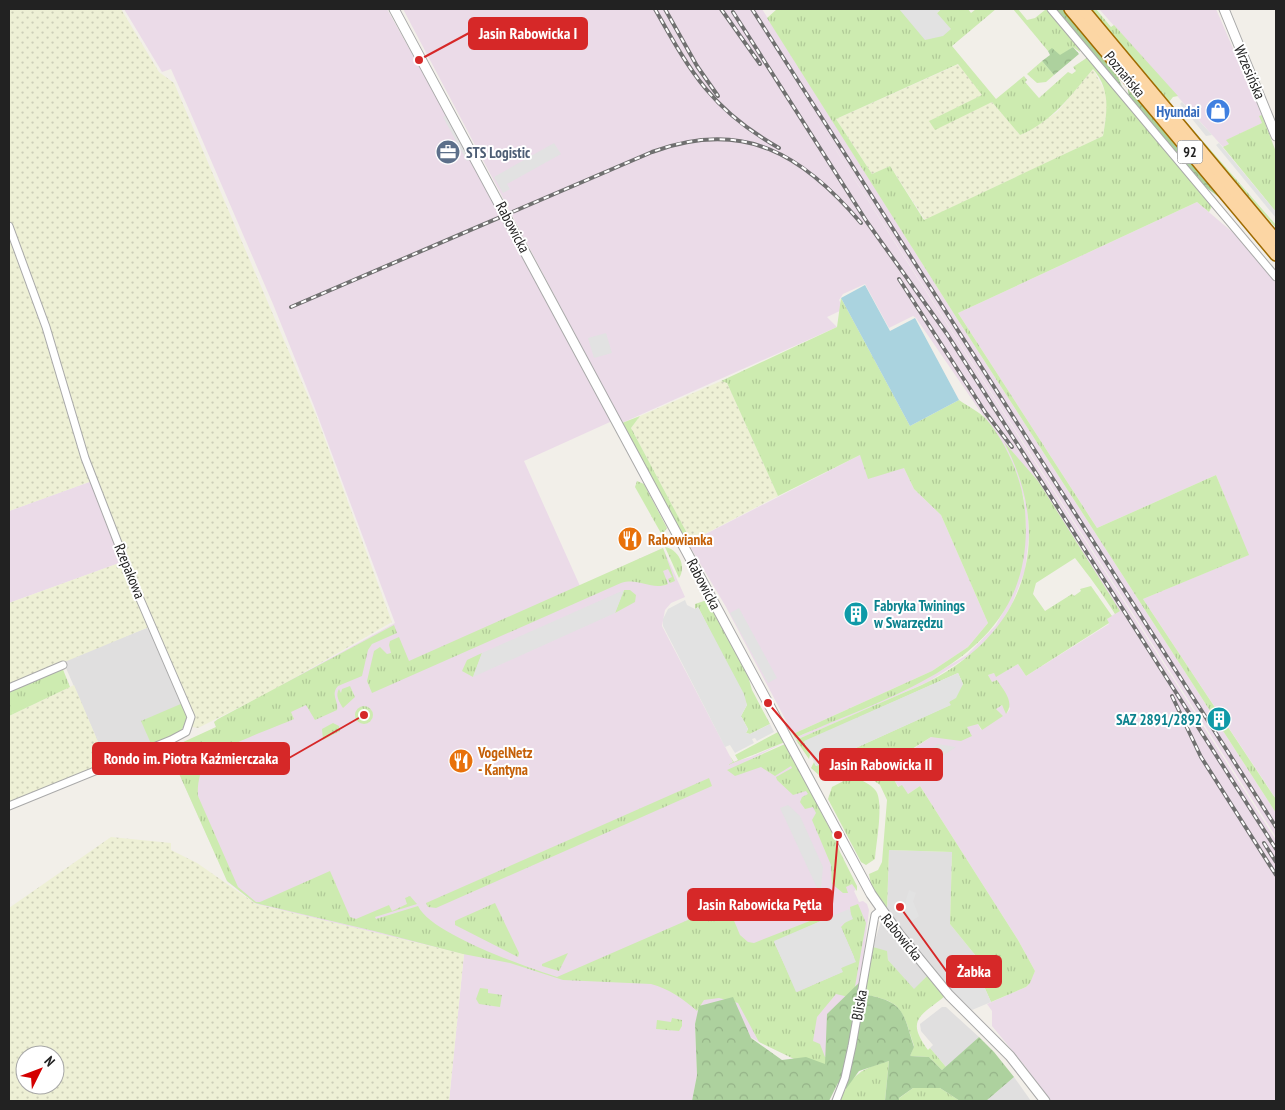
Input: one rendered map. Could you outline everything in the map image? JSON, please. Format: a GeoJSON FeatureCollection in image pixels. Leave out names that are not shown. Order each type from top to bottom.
{"type":"FeatureCollection","features":[{"type":"Feature","properties":{"kind":"main road","name":"Poznańska"},"geometry":{"type":"LineString","coordinates":[[1070,9],[1276,256]]}},
{"type":"Feature","properties":{"kind":"main road","name":"Poznańska"},"geometry":{"type":"LineString","coordinates":[[1083,9],[1276,240]]}},
{"type":"Feature","properties":{"kind":"main road"},"geometry":{"type":"LineString","coordinates":[[1260,220],[1276,231]]}},
{"type":"Feature","properties":{"kind":"street","name":"Rabowicka"},"geometry":{"type":"LineString","coordinates":[[394,9],[881,910],[949,995],[1010,1056],[1046,1101]]}},
{"type":"Feature","properties":{"kind":"street"},"geometry":{"type":"LineString","coordinates":[[1051,9],[1276,277]]}},
{"type":"Feature","properties":{"kind":"street","name":"Wrzesińska"},"geometry":{"type":"LineString","coordinates":[[1224,9],[1274,125],[1276,136]]}},
{"type":"Feature","properties":{"kind":"street","name":"Rzepakowa"},"geometry":{"type":"LineString","coordinates":[[9,226],[46,328],[86,458],[137,592],[191,717],[186,732],[171,740],[9,806]]}},
{"type":"Feature","properties":{"kind":"street"},"geometry":{"type":"LineString","coordinates":[[9,688],[63,665]]}},
{"type":"Feature","properties":{"kind":"street","name":"Bliska"},"geometry":{"type":"LineString","coordinates":[[836,1101],[845,1078],[852,1046],[875,914],[881,910]]}},
{"type":"Feature","properties":{"kind":"shaded area"},"geometry":{"type":"Polygon","coordinates":[[[124,9],[387,9],[502,215],[610,419],[610,422],[524,461],[580,586],[663,548],[685,597],[671,603],[665,610],[662,626],[733,762],[751,757],[785,742],[752,759],[786,748],[856,890],[854,891],[859,902],[863,901],[867,904],[869,910],[859,993],[821,1072],[699,1012],[695,1024],[697,1075],[692,1101],[449,1101],[464,954],[256,904],[228,882],[168,749],[209,731],[216,727],[214,722],[395,623],[314,406],[273,304],[191,114],[171,69],[162,72],[124,9]]]}},
{"type":"Feature","properties":{"kind":"shaded area"},"geometry":{"type":"Polygon","coordinates":[[[403,9],[762,9],[956,317],[1276,813],[1276,837],[788,75],[1276,840],[1276,1101],[1051,1101],[992,1026],[992,1011],[987,1004],[1026,987],[1035,971],[1018,940],[920,786],[908,794],[899,787],[891,776],[903,768],[896,755],[909,752],[931,737],[944,737],[972,724],[978,724],[981,730],[1000,714],[996,709],[1002,705],[1007,713],[1010,709],[997,680],[992,682],[988,675],[994,673],[997,676],[1018,664],[1026,676],[1109,624],[1107,619],[1119,611],[1006,445],[1014,459],[1027,498],[1029,536],[1025,571],[1012,604],[998,628],[972,654],[928,682],[796,740],[795,738],[928,678],[967,655],[996,625],[1009,601],[1022,565],[1026,526],[1024,499],[1011,460],[1002,443],[916,318],[913,316],[889,328],[865,284],[843,294],[839,300],[844,309],[827,317],[837,327],[622,423],[403,9]]]}},
{"type":"Feature","properties":{"kind":"shaded area"},"geometry":{"type":"Polygon","coordinates":[[[899,9],[941,9],[937,13],[951,29],[943,36],[925,40],[899,9]]]}},
{"type":"Feature","properties":{"kind":"shaded area"},"geometry":{"type":"Polygon","coordinates":[[[1099,9],[1216,9],[1264,120],[1262,123],[1227,140],[1229,144],[1223,147],[1099,9]]]}},
{"type":"Feature","properties":{"kind":"shaded area"},"geometry":{"type":"Polygon","coordinates":[[[1182,102],[1212,135],[1206,136],[1180,104],[1182,102]]]}},
{"type":"Feature","properties":{"kind":"shaded area"},"geometry":{"type":"Polygon","coordinates":[[[447,115],[471,159],[467,161],[443,117],[447,115]]]}},
{"type":"Feature","properties":{"kind":"shaded area"},"geometry":{"type":"Polygon","coordinates":[[[554,143],[561,154],[507,184],[510,189],[503,193],[494,177],[554,143]]]}},
{"type":"Feature","properties":{"kind":"shaded area"},"geometry":{"type":"Polygon","coordinates":[[[1219,143],[1276,212],[1276,218],[1216,145],[1219,143]]]}},
{"type":"Feature","properties":{"kind":"shaded area"},"geometry":{"type":"Polygon","coordinates":[[[1197,202],[1237,236],[1276,283],[1276,799],[1143,599],[1248,555],[1216,475],[1097,528],[958,313],[1197,202]]]}},
{"type":"Feature","properties":{"kind":"shaded area"},"geometry":{"type":"Polygon","coordinates":[[[606,333],[612,353],[594,358],[588,338],[606,333]]]}},
{"type":"Feature","properties":{"kind":"shaded area"},"geometry":{"type":"Polygon","coordinates":[[[860,455],[904,468],[914,489],[941,515],[988,623],[968,647],[932,671],[793,734],[726,607],[688,543],[860,455]]]}},
{"type":"Feature","properties":{"kind":"shaded area"},"geometry":{"type":"Polygon","coordinates":[[[92,481],[122,562],[9,603],[9,511],[92,481]]]}},
{"type":"Feature","properties":{"kind":"shaded area"},"geometry":{"type":"Polygon","coordinates":[[[624,590],[615,613],[473,677],[482,653],[624,590]]]}},
{"type":"Feature","properties":{"kind":"shaded area"},"geometry":{"type":"Polygon","coordinates":[[[685,600],[687,605],[695,609],[698,607],[744,694],[747,705],[741,716],[748,729],[746,733],[750,734],[770,724],[774,732],[757,741],[755,738],[752,739],[754,743],[735,753],[730,745],[725,747],[663,626],[663,619],[668,609],[685,600]]]}},
{"type":"Feature","properties":{"kind":"shaded area"},"geometry":{"type":"Polygon","coordinates":[[[739,608],[777,678],[768,683],[730,613],[739,608]]]}},
{"type":"Feature","properties":{"kind":"shaded area"},"geometry":{"type":"Polygon","coordinates":[[[149,627],[183,703],[152,746],[107,763],[63,661],[149,627]]]}},
{"type":"Feature","properties":{"kind":"shaded area"},"geometry":{"type":"Polygon","coordinates":[[[958,673],[963,684],[956,698],[949,702],[951,705],[816,766],[804,741],[958,673]]]}},
{"type":"Feature","properties":{"kind":"shaded area"},"geometry":{"type":"Polygon","coordinates":[[[938,744],[956,747],[926,767],[910,762],[938,744]]]}},
{"type":"Feature","properties":{"kind":"shaded area"},"geometry":{"type":"Polygon","coordinates":[[[788,805],[800,816],[823,867],[821,888],[818,890],[780,808],[788,805]]]}},
{"type":"Feature","properties":{"kind":"shaded area"},"geometry":{"type":"Polygon","coordinates":[[[889,850],[952,852],[950,924],[976,956],[945,984],[887,914],[889,850]]]}},
{"type":"Feature","properties":{"kind":"shaded area"},"geometry":{"type":"Polygon","coordinates":[[[909,890],[916,893],[913,901],[919,916],[912,921],[906,912],[906,900],[909,890]]]}},
{"type":"Feature","properties":{"kind":"shaded area"},"geometry":{"type":"Polygon","coordinates":[[[849,909],[853,919],[840,925],[856,962],[841,968],[843,972],[796,992],[774,941],[849,909]]]}},
{"type":"Feature","properties":{"kind":"shaded area"},"geometry":{"type":"Polygon","coordinates":[[[882,918],[928,975],[914,990],[888,960],[887,955],[873,947],[882,918]]]}},
{"type":"Feature","properties":{"kind":"shaded area"},"geometry":{"type":"Polygon","coordinates":[[[968,963],[971,968],[975,966],[991,1002],[972,1010],[945,984],[968,963]]]}},
{"type":"Feature","properties":{"kind":"shaded area"},"geometry":{"type":"Polygon","coordinates":[[[942,1007],[946,1007],[979,1037],[946,1067],[930,1048],[933,1045],[921,1031],[920,1024],[942,1007]]]}},
{"type":"Feature","properties":{"kind":"shaded area"},"geometry":{"type":"Polygon","coordinates":[[[1014,1077],[1031,1101],[986,1101],[1014,1077]]]}},
{"type":"Feature","properties":{"kind":"green space"},"geometry":{"type":"Polygon","coordinates":[[[9,9],[121,9],[159,72],[174,83],[316,415],[392,622],[268,693],[198,728],[192,727],[192,710],[141,597],[88,460],[9,222],[9,9]]]}},
{"type":"Feature","properties":{"kind":"green space"},"geometry":{"type":"Polygon","coordinates":[[[777,9],[899,9],[937,13],[941,9],[968,9],[971,13],[976,9],[996,9],[952,46],[996,99],[1024,76],[1027,80],[1025,82],[1039,98],[1068,72],[1072,74],[1076,71],[1073,67],[1088,57],[1212,206],[1209,212],[1197,202],[958,313],[1097,528],[1216,475],[1249,555],[1143,599],[1276,799],[1276,813],[956,317],[767,18],[777,9]],[[958,64],[836,119],[872,174],[890,166],[924,220],[1103,136],[1106,118],[1105,93],[1099,77],[1093,69],[1060,107],[1042,123],[1020,135],[992,102],[935,130],[929,121],[982,95],[958,64]]]}},
{"type":"Feature","properties":{"kind":"green space"},"geometry":{"type":"Polygon","coordinates":[[[1013,9],[1018,9],[1027,20],[1035,18],[1045,10],[1049,10],[1079,46],[1080,52],[1073,47],[1060,56],[1052,49],[1048,51],[1013,9]]]}},
{"type":"Feature","properties":{"kind":"green space"},"geometry":{"type":"Polygon","coordinates":[[[1054,9],[1063,9],[1117,75],[1123,89],[1054,9]]]}},
{"type":"Feature","properties":{"kind":"green space"},"geometry":{"type":"Polygon","coordinates":[[[1089,9],[1096,9],[1111,27],[1114,25],[1178,96],[1173,97],[1169,102],[1276,225],[1276,228],[1184,124],[1151,80],[1089,9]]]}},
{"type":"Feature","properties":{"kind":"green space"},"geometry":{"type":"Polygon","coordinates":[[[1073,47],[1079,54],[1054,75],[1042,61],[1050,55],[1048,51],[1052,48],[1060,55],[1073,47]]]}},
{"type":"Feature","properties":{"kind":"green space"},"geometry":{"type":"Polygon","coordinates":[[[1042,61],[1054,75],[1046,82],[1037,83],[1027,74],[1042,61]]]}},
{"type":"Feature","properties":{"kind":"green space"},"geometry":{"type":"Polygon","coordinates":[[[959,64],[983,95],[929,121],[992,102],[1020,135],[1057,112],[1093,69],[1106,93],[1107,107],[1103,136],[925,220],[890,166],[872,174],[836,119],[959,64]]]}},
{"type":"Feature","properties":{"kind":"green space"},"geometry":{"type":"Polygon","coordinates":[[[1127,84],[1227,203],[1204,186],[1129,98],[1127,84]]]}},
{"type":"Feature","properties":{"kind":"green space"},"geometry":{"type":"Polygon","coordinates":[[[1262,115],[1276,152],[1276,212],[1223,147],[1229,144],[1226,140],[1262,123],[1259,116],[1262,115]]]}},
{"type":"Feature","properties":{"kind":"green space"},"geometry":{"type":"Polygon","coordinates":[[[9,233],[92,481],[9,511],[9,233]]]}},
{"type":"Feature","properties":{"kind":"green space"},"geometry":{"type":"Polygon","coordinates":[[[841,298],[910,426],[959,400],[984,417],[994,429],[1007,451],[1021,486],[1025,510],[1023,560],[1010,601],[986,634],[955,661],[919,684],[795,738],[793,734],[932,671],[968,647],[988,623],[941,515],[914,489],[904,468],[868,479],[860,455],[778,496],[727,383],[721,381],[837,327],[841,298]]]}},
{"type":"Feature","properties":{"kind":"green space"},"geometry":{"type":"Polygon","coordinates":[[[721,381],[727,383],[778,496],[701,536],[693,537],[688,535],[631,428],[640,416],[721,381]]]}},
{"type":"Feature","properties":{"kind":"green space"},"geometry":{"type":"Polygon","coordinates":[[[640,416],[631,428],[688,535],[693,537],[701,536],[686,544],[622,423],[640,416]]]}},
{"type":"Feature","properties":{"kind":"green space"},"geometry":{"type":"Polygon","coordinates":[[[1004,442],[1038,481],[1120,611],[1115,614],[1075,558],[1036,583],[1033,594],[1045,611],[1072,594],[1074,596],[1081,591],[1080,589],[1091,586],[1112,616],[1107,619],[1109,623],[1026,676],[1018,664],[996,677],[994,673],[988,675],[992,682],[997,680],[1008,697],[1009,705],[1006,714],[1002,705],[996,709],[1003,716],[982,730],[978,724],[967,727],[972,736],[961,741],[931,737],[904,754],[876,758],[831,777],[820,776],[811,768],[814,762],[816,766],[950,705],[949,702],[963,684],[958,673],[804,742],[810,755],[809,759],[796,740],[939,676],[955,666],[982,644],[1003,619],[1017,593],[1026,564],[1029,535],[1026,504],[1018,473],[1004,442]]]}},
{"type":"Feature","properties":{"kind":"green space"},"geometry":{"type":"Polygon","coordinates":[[[637,481],[644,484],[667,528],[662,535],[635,487],[637,481]]]}},
{"type":"Feature","properties":{"kind":"green space"},"geometry":{"type":"Polygon","coordinates":[[[665,547],[674,551],[682,563],[679,578],[665,547]]]}},
{"type":"Feature","properties":{"kind":"green space"},"geometry":{"type":"Polygon","coordinates":[[[663,548],[675,581],[670,583],[668,579],[672,577],[668,569],[663,571],[668,584],[662,586],[634,582],[621,583],[372,693],[367,681],[374,651],[380,647],[387,654],[391,653],[390,641],[399,637],[409,661],[663,548]]]}},
{"type":"Feature","properties":{"kind":"green space"},"geometry":{"type":"Polygon","coordinates":[[[122,562],[149,627],[9,685],[9,603],[122,562]]]}},
{"type":"Feature","properties":{"kind":"green space"},"geometry":{"type":"Polygon","coordinates":[[[624,590],[630,590],[636,595],[635,602],[615,613],[624,590]]]}},
{"type":"Feature","properties":{"kind":"green space"},"geometry":{"type":"Polygon","coordinates":[[[704,601],[709,602],[746,669],[752,690],[770,724],[750,734],[746,733],[748,729],[741,716],[747,705],[698,607],[695,609],[695,604],[704,601]]]}},
{"type":"Feature","properties":{"kind":"green space"},"geometry":{"type":"Polygon","coordinates":[[[394,625],[397,633],[372,644],[368,650],[362,676],[338,686],[335,692],[337,710],[315,720],[306,705],[291,712],[294,719],[224,749],[209,759],[203,767],[198,786],[198,796],[238,887],[256,902],[260,902],[330,871],[350,917],[356,919],[389,905],[392,911],[407,904],[405,898],[410,896],[417,904],[375,917],[376,919],[418,906],[426,917],[460,938],[503,958],[557,977],[720,906],[730,911],[740,935],[748,942],[754,943],[820,917],[821,921],[774,942],[797,992],[842,972],[841,968],[853,961],[854,957],[841,927],[851,916],[850,907],[858,904],[866,923],[853,998],[836,994],[817,1017],[813,1041],[820,1044],[825,1057],[831,1059],[821,1072],[759,1042],[738,1003],[719,998],[704,1000],[697,1011],[675,994],[651,984],[563,980],[510,963],[463,954],[255,903],[227,881],[168,749],[216,727],[214,722],[218,719],[394,625]]]}},
{"type":"Feature","properties":{"kind":"green space"},"geometry":{"type":"Polygon","coordinates":[[[482,653],[473,677],[462,671],[467,660],[482,653]]]}},
{"type":"Feature","properties":{"kind":"green space"},"geometry":{"type":"Polygon","coordinates":[[[60,662],[70,687],[9,716],[9,685],[60,662]]]}},
{"type":"Feature","properties":{"kind":"green space"},"geometry":{"type":"Polygon","coordinates":[[[74,685],[107,763],[9,802],[9,716],[74,685]]]}},
{"type":"Feature","properties":{"kind":"green space"},"geometry":{"type":"Polygon","coordinates":[[[350,686],[355,697],[343,708],[337,694],[339,689],[341,693],[342,689],[350,686]]]}},
{"type":"Feature","properties":{"kind":"green space"},"geometry":{"type":"Polygon","coordinates":[[[183,703],[188,716],[181,732],[152,746],[141,721],[183,703]]]}},
{"type":"Feature","properties":{"kind":"green space"},"geometry":{"type":"Polygon","coordinates":[[[364,706],[370,709],[373,715],[370,721],[364,724],[358,721],[355,715],[358,709],[364,706]]]}},
{"type":"Feature","properties":{"kind":"green space"},"geometry":{"type":"Polygon","coordinates":[[[333,723],[339,726],[340,731],[323,740],[322,729],[333,723]]]}},
{"type":"Feature","properties":{"kind":"green space"},"geometry":{"type":"Polygon","coordinates":[[[778,732],[785,742],[728,765],[733,762],[730,756],[734,762],[738,760],[735,755],[778,732]]]}},
{"type":"Feature","properties":{"kind":"green space"},"geometry":{"type":"Polygon","coordinates":[[[785,744],[835,838],[857,886],[857,891],[852,884],[846,887],[848,893],[843,893],[832,884],[831,865],[812,820],[816,813],[813,807],[805,809],[800,802],[802,797],[808,794],[806,791],[793,795],[777,780],[776,777],[792,768],[791,766],[775,776],[761,767],[735,776],[727,770],[785,744]]]}},
{"type":"Feature","properties":{"kind":"green space"},"geometry":{"type":"Polygon","coordinates":[[[884,764],[903,768],[892,776],[898,787],[902,785],[908,794],[920,786],[1018,940],[1035,971],[1030,983],[1026,987],[991,1002],[975,966],[970,968],[968,963],[976,956],[950,924],[952,852],[889,850],[887,910],[878,898],[871,884],[869,874],[878,870],[882,862],[887,800],[880,785],[862,772],[884,764]]]}},
{"type":"Feature","properties":{"kind":"green space"},"geometry":{"type":"Polygon","coordinates":[[[853,776],[871,786],[876,791],[878,797],[879,824],[875,859],[866,865],[861,862],[828,799],[832,787],[853,776]]]}},
{"type":"Feature","properties":{"kind":"green space"},"geometry":{"type":"Polygon","coordinates":[[[709,778],[712,786],[436,908],[428,907],[426,903],[709,778]]]}},
{"type":"Feature","properties":{"kind":"green space"},"geometry":{"type":"Polygon","coordinates":[[[111,837],[171,843],[171,850],[197,863],[256,904],[464,954],[449,1101],[9,1101],[9,908],[111,837]]]}},
{"type":"Feature","properties":{"kind":"green space"},"geometry":{"type":"Polygon","coordinates":[[[495,903],[519,953],[518,957],[455,925],[455,921],[495,903]]]}},
{"type":"Feature","properties":{"kind":"green space"},"geometry":{"type":"Polygon","coordinates":[[[873,947],[887,951],[888,960],[914,989],[928,975],[945,996],[923,1014],[917,1025],[921,1040],[928,1050],[930,1048],[946,1067],[942,1070],[929,1057],[910,1056],[914,1046],[904,1017],[895,1005],[866,995],[866,976],[873,947]]]}},
{"type":"Feature","properties":{"kind":"green space"},"geometry":{"type":"Polygon","coordinates":[[[568,953],[559,971],[542,966],[542,964],[568,953]]]}},
{"type":"Feature","properties":{"kind":"green space"},"geometry":{"type":"Polygon","coordinates":[[[866,976],[867,995],[889,1001],[901,1011],[914,1047],[910,1056],[929,1057],[942,1070],[979,1037],[1014,1077],[986,1101],[960,1101],[940,1088],[913,1088],[899,1098],[899,1101],[885,1101],[889,1061],[859,1071],[846,1089],[838,1083],[829,1101],[692,1101],[697,1075],[695,1024],[699,1006],[733,997],[751,1038],[782,1060],[806,1057],[825,1064],[827,1014],[866,976]]]}},
{"type":"Feature","properties":{"kind":"green space"},"geometry":{"type":"Polygon","coordinates":[[[480,988],[488,989],[488,993],[502,995],[500,1007],[479,1004],[476,999],[480,988]]]}},
{"type":"Feature","properties":{"kind":"green space"},"geometry":{"type":"Polygon","coordinates":[[[672,1018],[682,1020],[682,1026],[679,1031],[656,1029],[657,1020],[671,1022],[672,1018]]]}},
{"type":"Feature","properties":{"kind":"green space"},"geometry":{"type":"Polygon","coordinates":[[[889,1061],[885,1101],[839,1101],[849,1084],[858,1074],[889,1061]]]}},
{"type":"Feature","properties":{"kind":"green space"},"geometry":{"type":"Polygon","coordinates":[[[913,1088],[940,1088],[960,1101],[899,1101],[898,1099],[913,1088]]]}},
{"type":"Feature","properties":{"kind":"water"},"geometry":{"type":"Polygon","coordinates":[[[865,285],[890,331],[915,318],[959,400],[910,426],[841,298],[865,285]]]}},
{"type":"Feature","properties":{"kind":"railway"},"geometry":{"type":"LineString","coordinates":[[655,9],[692,71],[705,88],[736,119],[779,148]]}},
{"type":"Feature","properties":{"kind":"railway"},"geometry":{"type":"LineString","coordinates":[[665,9],[697,66],[718,96]]}},
{"type":"Feature","properties":{"kind":"railway"},"geometry":{"type":"LineString","coordinates":[[721,9],[760,64]]}},
{"type":"Feature","properties":{"kind":"railway"},"geometry":{"type":"LineString","coordinates":[[752,9],[1276,827]]}},
{"type":"Feature","properties":{"kind":"railway"},"geometry":{"type":"LineString","coordinates":[[733,12],[867,222],[947,334],[1276,849]]}},
{"type":"Feature","properties":{"kind":"railway"},"geometry":{"type":"LineString","coordinates":[[291,307],[652,152],[685,142],[715,139],[743,142],[769,149],[794,162],[817,178],[861,223]]}},
{"type":"Feature","properties":{"kind":"railway"},"geometry":{"type":"LineString","coordinates":[[899,279],[985,412],[1012,447]]}},
{"type":"Feature","properties":{"kind":"railway"},"geometry":{"type":"LineString","coordinates":[[1172,696],[1201,757],[1276,875]]}},
{"type":"Feature","properties":{"kind":"railway"},"geometry":{"type":"LineString","coordinates":[[1264,843],[1276,862]]}},
{"type":"Feature","properties":{"kind":"place","name":"Jasin Rabowicka I"},"geometry":{"type":"Point","coordinates":[419,60]}},
{"type":"Feature","properties":{"kind":"place","name":"Hyundai"},"geometry":{"type":"Point","coordinates":[1218,111]}},
{"type":"Feature","properties":{"kind":"place","name":"STS Logistic"},"geometry":{"type":"Point","coordinates":[448,152]}},
{"type":"Feature","properties":{"kind":"place","name":"Rabowianka"},"geometry":{"type":"Point","coordinates":[630,539]}},
{"type":"Feature","properties":{"kind":"place","name":"Fabryka Twinings w Swarzędzu"},"geometry":{"type":"Point","coordinates":[856,614]}},
{"type":"Feature","properties":{"kind":"place","name":"Jasin Rabowicka II"},"geometry":{"type":"Point","coordinates":[768,703]}},
{"type":"Feature","properties":{"kind":"place","name":"Rondo im. Piotra Kaźmierczaka"},"geometry":{"type":"Point","coordinates":[364,715]}},
{"type":"Feature","properties":{"kind":"place","name":"SAZ 2891/2892"},"geometry":{"type":"Point","coordinates":[1219,719]}},
{"type":"Feature","properties":{"kind":"place","name":"VogelNetz - Kantyna"},"geometry":{"type":"Point","coordinates":[461,761]}},
{"type":"Feature","properties":{"kind":"place","name":"Jasin Rabowicka Pętla"},"geometry":{"type":"Point","coordinates":[838,835]}},
{"type":"Feature","properties":{"kind":"place","name":"Żabka"},"geometry":{"type":"Point","coordinates":[900,907]}}]}
